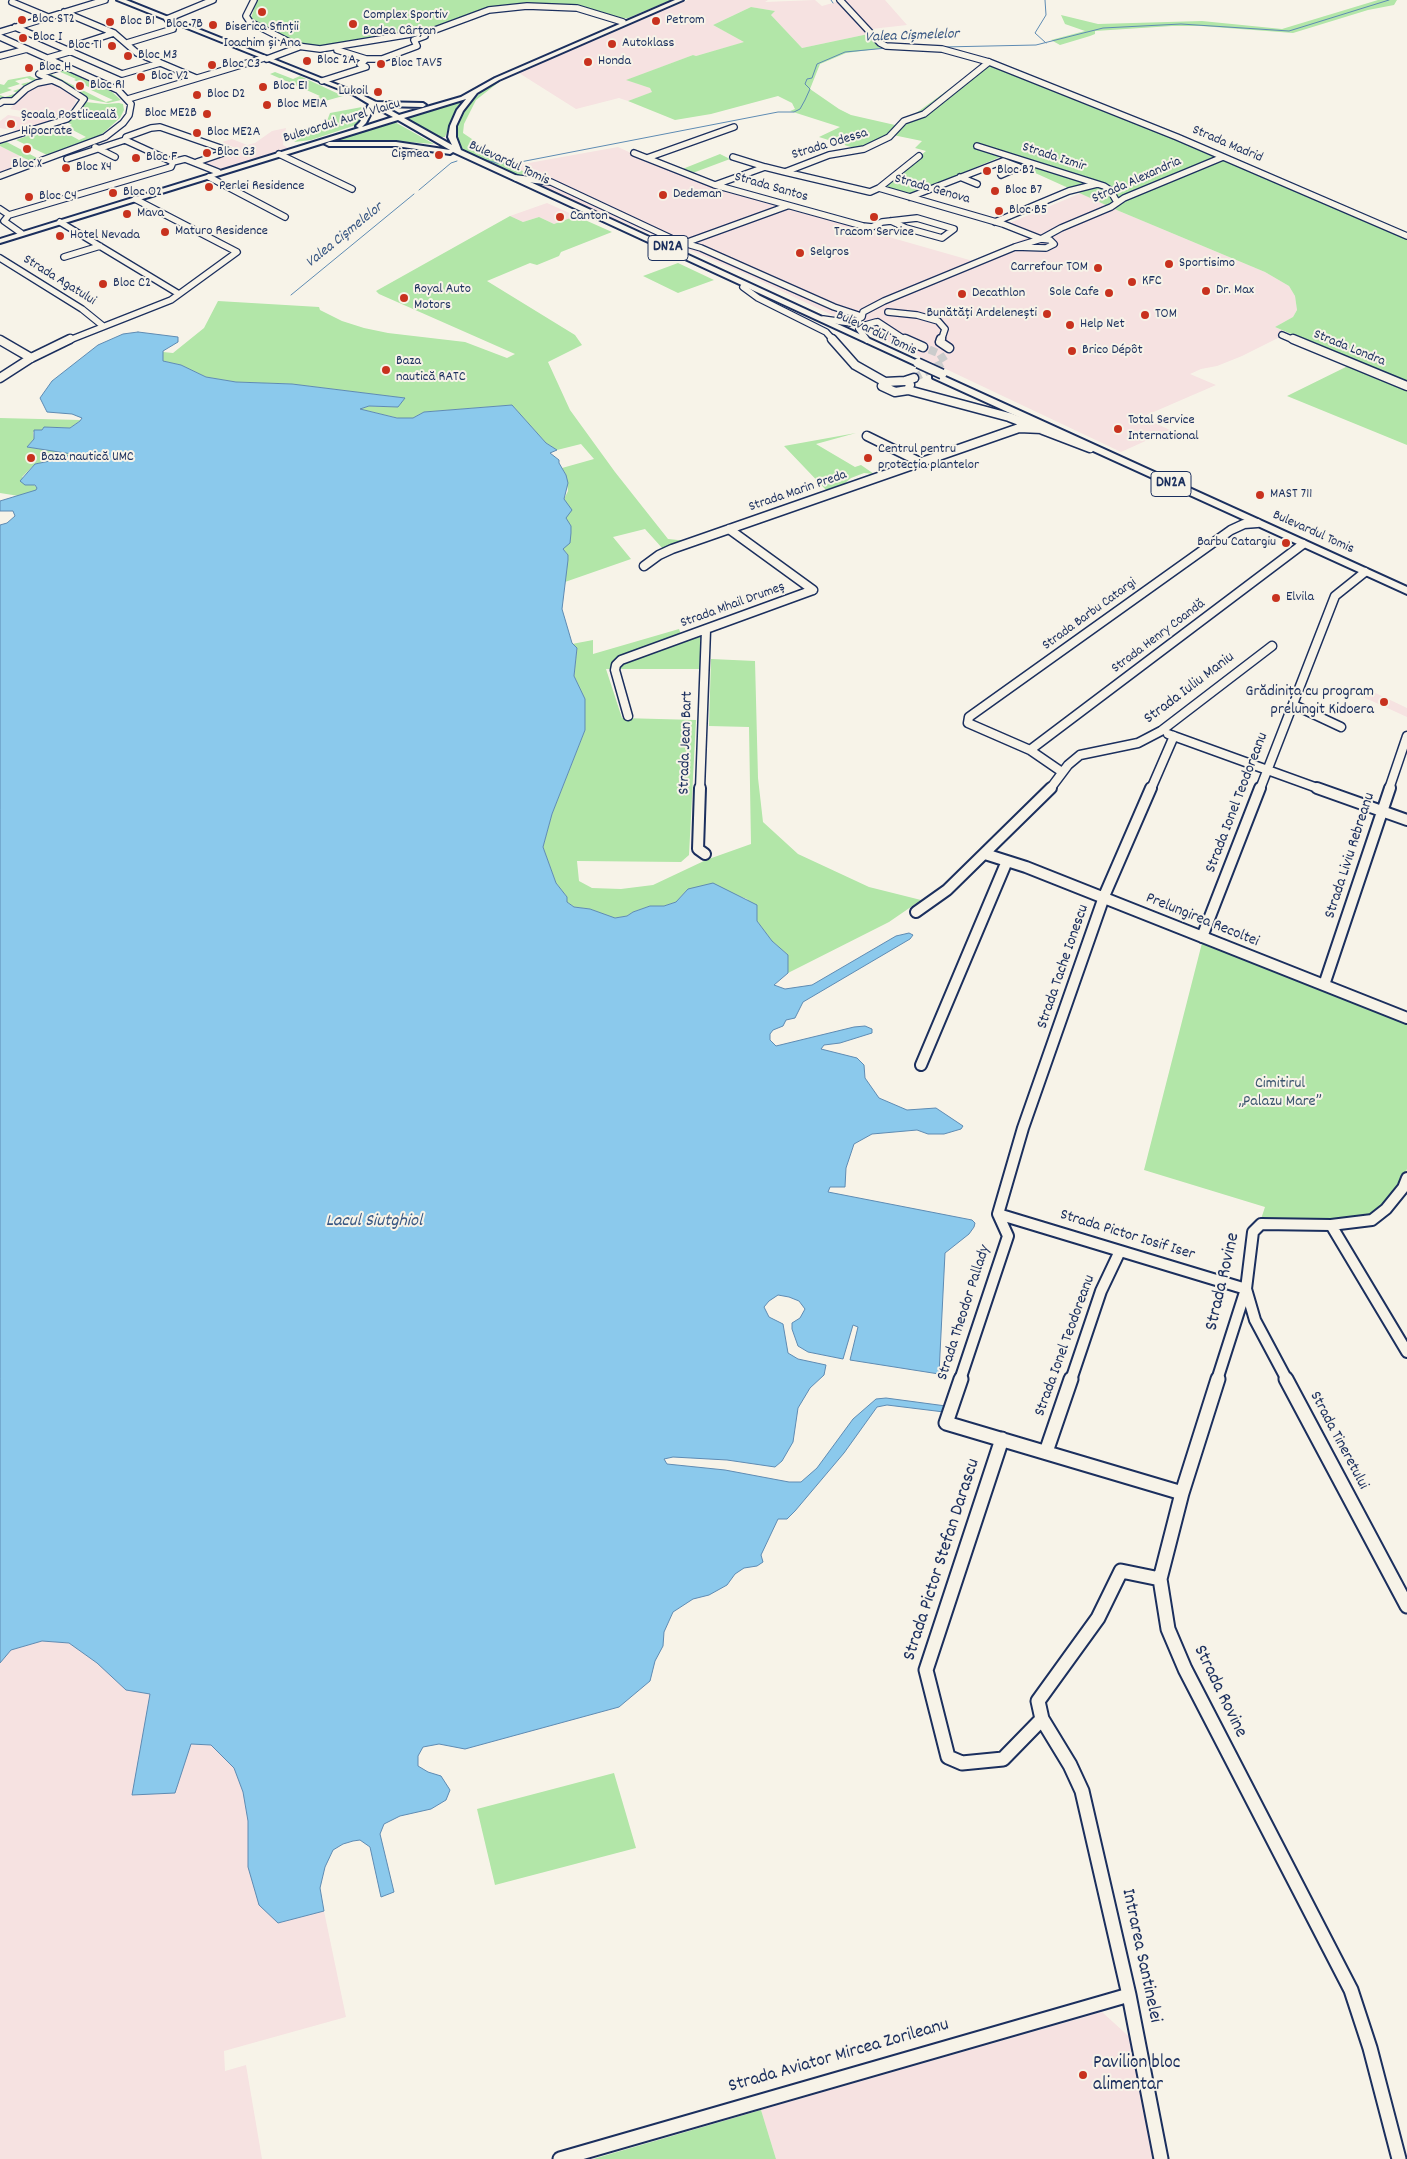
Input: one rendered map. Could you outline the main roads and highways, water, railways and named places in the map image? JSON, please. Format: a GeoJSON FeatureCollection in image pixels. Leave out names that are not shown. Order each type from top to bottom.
{"type":"FeatureCollection","features":[{"type":"Feature","properties":{"kind":"main road","name":"Bulevardul Tomis"},"geometry":{"type":"LineString","coordinates":[[120,0],[341,88],[455,152],[743,287],[1407,587]]}},
{"type":"Feature","properties":{"kind":"main road","name":"Bulevardul Aurel Vlaicu"},"geometry":{"type":"LineString","coordinates":[[0,240],[304,147],[456,96],[534,60],[676,0]]}},
{"type":"Feature","properties":{"kind":"main road","name":"Bulevardul Aurel Vlaicu"},"geometry":{"type":"LineString","coordinates":[[0,240],[358,126],[463,98],[488,83],[680,0]]}},
{"type":"Feature","properties":{"kind":"main road"},"geometry":{"type":"LineString","coordinates":[[304,147],[338,143],[377,143],[455,152],[452,137],[457,118],[469,98],[488,83]]}},
{"type":"Feature","properties":{"kind":"main road"},"geometry":{"type":"LineString","coordinates":[[358,126],[363,123],[373,105],[430,105]]}},
{"type":"Feature","properties":{"kind":"main road","name":"Bulevardul Tomis"},"geometry":{"type":"LineString","coordinates":[[455,152],[823,319],[916,365]]}},
{"type":"Feature","properties":{"kind":"main road","name":"Bulevardul Tomis"},"geometry":{"type":"LineString","coordinates":[[939,375],[1109,456],[1407,591]]}},
{"type":"Feature","properties":{"kind":"water","name":"Lacul Siutghiol"},"geometry":{"type":"Polygon","coordinates":[[[138,332],[178,337],[178,342],[163,351],[163,361],[181,365],[206,377],[236,382],[292,384],[405,398],[398,407],[369,406],[360,409],[397,418],[413,418],[424,412],[512,405],[546,443],[557,450],[550,453],[559,460],[566,475],[568,483],[564,499],[572,510],[566,518],[571,526],[571,533],[570,543],[563,549],[568,555],[568,560],[562,609],[572,643],[577,648],[574,676],[585,699],[585,730],[552,814],[543,847],[556,883],[567,897],[567,902],[574,907],[590,909],[615,918],[627,916],[650,906],[664,906],[676,902],[688,889],[713,883],[757,905],[757,921],[772,941],[788,955],[788,973],[774,985],[785,989],[812,985],[896,936],[909,933],[913,935],[910,939],[803,1002],[795,1018],[786,1020],[783,1026],[773,1030],[770,1034],[770,1040],[776,1046],[854,1027],[865,1026],[872,1029],[872,1033],[840,1043],[824,1045],[821,1049],[857,1058],[864,1065],[865,1078],[879,1098],[907,1110],[936,1108],[963,1126],[961,1129],[944,1134],[928,1134],[917,1130],[872,1134],[854,1144],[846,1168],[845,1187],[830,1187],[828,1192],[972,1220],[975,1223],[969,1234],[945,1253],[939,1374],[850,1360],[858,1327],[853,1325],[843,1359],[808,1352],[798,1346],[792,1329],[792,1323],[800,1318],[805,1309],[799,1301],[778,1295],[764,1307],[769,1317],[783,1324],[788,1353],[798,1359],[826,1365],[824,1375],[810,1388],[798,1408],[793,1442],[782,1461],[775,1467],[727,1460],[673,1457],[664,1459],[667,1464],[725,1470],[789,1482],[801,1482],[817,1468],[853,1419],[876,1399],[886,1398],[946,1406],[944,1412],[887,1405],[877,1407],[844,1453],[795,1511],[787,1519],[778,1519],[761,1555],[763,1562],[757,1566],[744,1568],[735,1574],[727,1585],[709,1595],[693,1599],[673,1612],[664,1632],[663,1646],[655,1661],[650,1681],[619,1707],[465,1749],[439,1744],[423,1747],[418,1756],[418,1766],[428,1772],[441,1776],[450,1790],[446,1800],[431,1809],[400,1816],[384,1824],[380,1834],[394,1892],[381,1897],[370,1847],[360,1840],[353,1841],[333,1850],[325,1867],[320,1888],[324,1911],[278,1923],[259,1905],[248,1867],[248,1821],[243,1792],[234,1768],[211,1745],[191,1744],[175,1793],[132,1795],[150,1694],[126,1690],[97,1663],[69,1643],[42,1641],[11,1650],[0,1663],[0,525],[7,523],[15,516],[13,511],[0,511],[0,501],[36,490],[35,485],[25,485],[20,481],[35,464],[72,454],[27,447],[34,439],[34,430],[42,430],[44,427],[70,428],[82,418],[72,414],[47,412],[40,398],[52,381],[98,345],[123,334],[138,332]]]}},
{"type":"Feature","properties":{"kind":"waterway"},"geometry":{"type":"LineString","coordinates":[[1045,0],[1046,15],[1035,33],[1046,43]]}},
{"type":"Feature","properties":{"kind":"waterway","name":"Valea Cișmelelor"},"geometry":{"type":"LineString","coordinates":[[1046,43],[1103,28],[1181,24],[1289,31],[1389,0]]}},
{"type":"Feature","properties":{"kind":"waterway","name":"Valea Cișmelelor"},"geometry":{"type":"LineString","coordinates":[[943,47],[1036,45],[1046,43]]}},
{"type":"Feature","properties":{"kind":"waterway","name":"Valea Cișmelelor"},"geometry":{"type":"LineString","coordinates":[[475,157],[497,163],[515,163],[778,112],[794,112],[800,109],[805,100],[810,89],[805,84],[807,79],[812,78],[817,64],[845,52],[887,48]]}},
{"type":"Feature","properties":{"kind":"waterway","name":"Valea Cișmelelor"},"geometry":{"type":"LineString","coordinates":[[419,190],[451,163],[457,161]]}},
{"type":"Feature","properties":{"kind":"waterway","name":"Valea Cișmelelor"},"geometry":{"type":"LineString","coordinates":[[291,295],[414,194]]}},
{"type":"Feature","properties":{"kind":"tunnel"},"geometry":{"type":"LineString","coordinates":[[914,378],[945,362],[940,354],[923,347]]}},
{"type":"Feature","properties":{"kind":"place","name":"Biserica Sfinții Ioachim și Ana"},"geometry":{"type":"Point","coordinates":[262,12]}},
{"type":"Feature","properties":{"kind":"place","name":"Bloc ST2"},"geometry":{"type":"Point","coordinates":[22,20]}},
{"type":"Feature","properties":{"kind":"place","name":"Petrom"},"geometry":{"type":"Point","coordinates":[656,21]}},
{"type":"Feature","properties":{"kind":"place","name":"Bloc B1"},"geometry":{"type":"Point","coordinates":[110,22]}},
{"type":"Feature","properties":{"kind":"place","name":"Complex Sportiv Badea Cârțan"},"geometry":{"type":"Point","coordinates":[353,24]}},
{"type":"Feature","properties":{"kind":"place","name":"Bloc 7B"},"geometry":{"type":"Point","coordinates":[213,25]}},
{"type":"Feature","properties":{"kind":"place","name":"Bloc I"},"geometry":{"type":"Point","coordinates":[23,38]}},
{"type":"Feature","properties":{"kind":"place","name":"Autoklass"},"geometry":{"type":"Point","coordinates":[612,44]}},
{"type":"Feature","properties":{"kind":"place","name":"Bloc T1"},"geometry":{"type":"Point","coordinates":[112,46]}},
{"type":"Feature","properties":{"kind":"place","name":"Bloc M3"},"geometry":{"type":"Point","coordinates":[128,56]}},
{"type":"Feature","properties":{"kind":"place","name":"Bloc 2A"},"geometry":{"type":"Point","coordinates":[307,61]}},
{"type":"Feature","properties":{"kind":"place","name":"Honda"},"geometry":{"type":"Point","coordinates":[588,62]}},
{"type":"Feature","properties":{"kind":"place","name":"Bloc TAV5"},"geometry":{"type":"Point","coordinates":[381,64]}},
{"type":"Feature","properties":{"kind":"place","name":"Bloc C3"},"geometry":{"type":"Point","coordinates":[212,65]}},
{"type":"Feature","properties":{"kind":"place","name":"Bloc H"},"geometry":{"type":"Point","coordinates":[29,68]}},
{"type":"Feature","properties":{"kind":"place","name":"Bloc V2"},"geometry":{"type":"Point","coordinates":[141,77]}},
{"type":"Feature","properties":{"kind":"place","name":"Bloc R1"},"geometry":{"type":"Point","coordinates":[80,86]}},
{"type":"Feature","properties":{"kind":"place","name":"Bloc E1"},"geometry":{"type":"Point","coordinates":[263,87]}},
{"type":"Feature","properties":{"kind":"place","name":"Lukoil"},"geometry":{"type":"Point","coordinates":[378,92]}},
{"type":"Feature","properties":{"kind":"place","name":"Bloc D2"},"geometry":{"type":"Point","coordinates":[197,95]}},
{"type":"Feature","properties":{"kind":"place","name":"Bloc ME1A"},"geometry":{"type":"Point","coordinates":[267,105]}},
{"type":"Feature","properties":{"kind":"place","name":"Bloc ME2B"},"geometry":{"type":"Point","coordinates":[207,114]}},
{"type":"Feature","properties":{"kind":"place","name":"Școala Postliceală Hipocrate"},"geometry":{"type":"Point","coordinates":[11,124]}},
{"type":"Feature","properties":{"kind":"place","name":"Bloc ME2A"},"geometry":{"type":"Point","coordinates":[197,133]}},
{"type":"Feature","properties":{"kind":"place","name":"Bloc X"},"geometry":{"type":"Point","coordinates":[27,149]}},
{"type":"Feature","properties":{"kind":"place","name":"Bloc G3"},"geometry":{"type":"Point","coordinates":[207,153]}},
{"type":"Feature","properties":{"kind":"place","name":"Cișmea"},"geometry":{"type":"Point","coordinates":[439,155]}},
{"type":"Feature","properties":{"kind":"place","name":"Bloc F"},"geometry":{"type":"Point","coordinates":[136,158]}},
{"type":"Feature","properties":{"kind":"place","name":"Bloc X4"},"geometry":{"type":"Point","coordinates":[66,168]}},
{"type":"Feature","properties":{"kind":"place","name":"Bloc B2"},"geometry":{"type":"Point","coordinates":[987,171]}},
{"type":"Feature","properties":{"kind":"place","name":"Perlei Residence"},"geometry":{"type":"Point","coordinates":[209,187]}},
{"type":"Feature","properties":{"kind":"place","name":"Bloc B7"},"geometry":{"type":"Point","coordinates":[995,191]}},
{"type":"Feature","properties":{"kind":"place","name":"Bloc O2"},"geometry":{"type":"Point","coordinates":[113,193]}},
{"type":"Feature","properties":{"kind":"place","name":"Dedeman"},"geometry":{"type":"Point","coordinates":[663,195]}},
{"type":"Feature","properties":{"kind":"place","name":"Bloc C4"},"geometry":{"type":"Point","coordinates":[29,197]}},
{"type":"Feature","properties":{"kind":"place","name":"Bloc B5"},"geometry":{"type":"Point","coordinates":[999,211]}},
{"type":"Feature","properties":{"kind":"place","name":"Mava"},"geometry":{"type":"Point","coordinates":[127,214]}},
{"type":"Feature","properties":{"kind":"place","name":"Canton"},"geometry":{"type":"Point","coordinates":[560,217]}},
{"type":"Feature","properties":{"kind":"place","name":"Tracom Service"},"geometry":{"type":"Point","coordinates":[874,217]}},
{"type":"Feature","properties":{"kind":"place","name":"Maturo Residence"},"geometry":{"type":"Point","coordinates":[165,232]}},
{"type":"Feature","properties":{"kind":"place","name":"Hotel Nevada"},"geometry":{"type":"Point","coordinates":[60,236]}},
{"type":"Feature","properties":{"kind":"place","name":"Selgros"},"geometry":{"type":"Point","coordinates":[800,253]}},
{"type":"Feature","properties":{"kind":"place","name":"Sportisimo"},"geometry":{"type":"Point","coordinates":[1169,264]}},
{"type":"Feature","properties":{"kind":"place","name":"Carrefour TOM"},"geometry":{"type":"Point","coordinates":[1098,268]}},
{"type":"Feature","properties":{"kind":"place","name":"KFC"},"geometry":{"type":"Point","coordinates":[1132,282]}},
{"type":"Feature","properties":{"kind":"place","name":"Bloc C2"},"geometry":{"type":"Point","coordinates":[103,284]}},
{"type":"Feature","properties":{"kind":"place","name":"Dr. Max"},"geometry":{"type":"Point","coordinates":[1206,291]}},
{"type":"Feature","properties":{"kind":"place","name":"Sole Cafe"},"geometry":{"type":"Point","coordinates":[1109,293]}},
{"type":"Feature","properties":{"kind":"place","name":"Decathlon"},"geometry":{"type":"Point","coordinates":[962,294]}},
{"type":"Feature","properties":{"kind":"place","name":"Royal Auto Motors"},"geometry":{"type":"Point","coordinates":[404,298]}},
{"type":"Feature","properties":{"kind":"place","name":"Bunătăți Ardelenești"},"geometry":{"type":"Point","coordinates":[1047,314]}},
{"type":"Feature","properties":{"kind":"place","name":"TOM"},"geometry":{"type":"Point","coordinates":[1145,315]}},
{"type":"Feature","properties":{"kind":"place","name":"Help Net"},"geometry":{"type":"Point","coordinates":[1070,325]}},
{"type":"Feature","properties":{"kind":"place","name":"Brico Dépôt"},"geometry":{"type":"Point","coordinates":[1072,351]}},
{"type":"Feature","properties":{"kind":"place","name":"Baza nautică RATC"},"geometry":{"type":"Point","coordinates":[386,370]}},
{"type":"Feature","properties":{"kind":"place","name":"Total Service International"},"geometry":{"type":"Point","coordinates":[1118,429]}},
{"type":"Feature","properties":{"kind":"place","name":"Baza nautică UMC"},"geometry":{"type":"Point","coordinates":[31,458]}},
{"type":"Feature","properties":{"kind":"place","name":"Centrul pentru protecția plantelor"},"geometry":{"type":"Point","coordinates":[868,458]}},
{"type":"Feature","properties":{"kind":"place","name":"MAST 711"},"geometry":{"type":"Point","coordinates":[1260,495]}},
{"type":"Feature","properties":{"kind":"place","name":"Barbu Catargiu"},"geometry":{"type":"Point","coordinates":[1286,543]}},
{"type":"Feature","properties":{"kind":"place","name":"Elvila"},"geometry":{"type":"Point","coordinates":[1276,598]}},
{"type":"Feature","properties":{"kind":"place","name":"Grădinița cu program prelungit Kidoera"},"geometry":{"type":"Point","coordinates":[1384,702]}},
{"type":"Feature","properties":{"kind":"place","name":"Pavilion bloc alimentar"},"geometry":{"type":"Point","coordinates":[1083,2075]}},
{"type":"Feature","properties":{"kind":"park label","name":"Cimitirul „Palazu Mare”"},"geometry":{"type":"Point","coordinates":[1280,1094]}}]}
